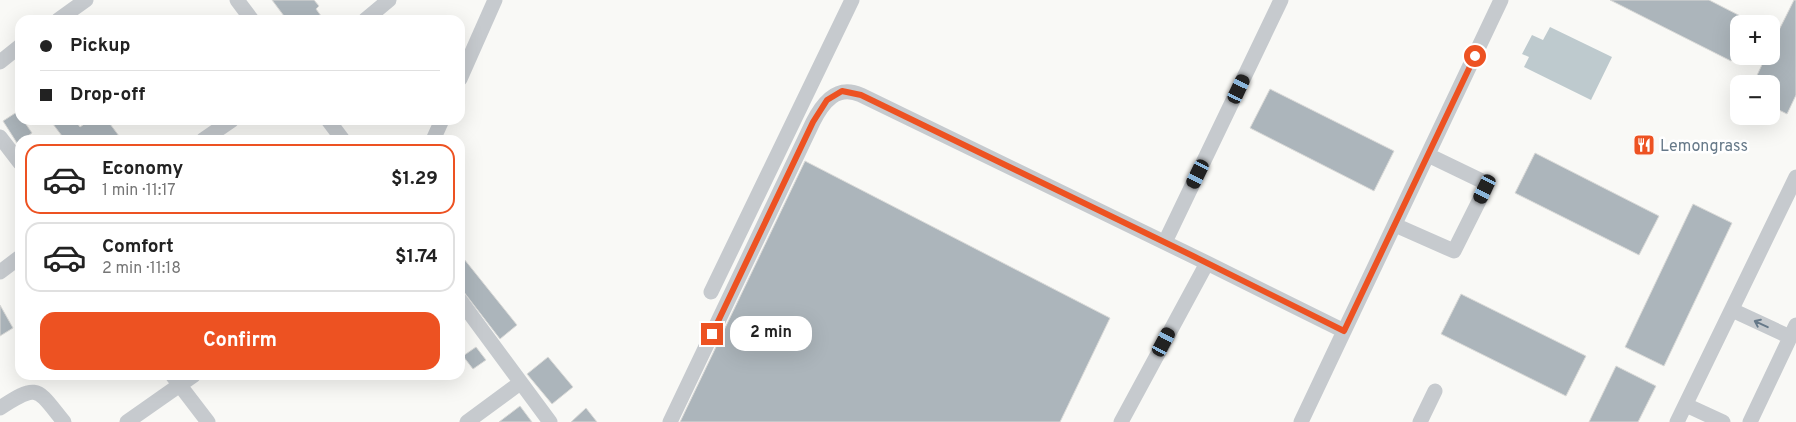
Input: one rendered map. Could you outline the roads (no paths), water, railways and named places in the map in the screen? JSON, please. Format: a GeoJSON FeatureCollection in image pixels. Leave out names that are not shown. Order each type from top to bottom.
{"type":"FeatureCollection","features":[{"type":"Feature","properties":{"kind":"street"},"geometry":{"type":"LineString","coordinates":[[65,15],[86,0]]}},
{"type":"Feature","properties":{"kind":"street"},"geometry":{"type":"LineString","coordinates":[[237,0],[248,15]]}},
{"type":"Feature","properties":{"kind":"street"},"geometry":{"type":"LineString","coordinates":[[371,15],[388,0]]}},
{"type":"Feature","properties":{"kind":"street"},"geometry":{"type":"LineString","coordinates":[[465,68],[495,0]]}},
{"type":"Feature","properties":{"kind":"street"},"geometry":{"type":"LineString","coordinates":[[711,292],[852,0]]}},
{"type":"Feature","properties":{"kind":"street"},"geometry":{"type":"LineString","coordinates":[[1165,242],[1281,0]]}},
{"type":"Feature","properties":{"kind":"street"},"geometry":{"type":"LineString","coordinates":[[1301,422],[1428,155],[1497,2]]}},
{"type":"Feature","properties":{"kind":"street"},"geometry":{"type":"LineString","coordinates":[[0,62],[15,50]]}},
{"type":"Feature","properties":{"kind":"street"},"geometry":{"type":"LineString","coordinates":[[670,422],[813,122],[827,100],[842,91],[861,95],[1207,262],[1344,331]]}},
{"type":"Feature","properties":{"kind":"street"},"geometry":{"type":"LineString","coordinates":[[210,135],[225,125]]}},
{"type":"Feature","properties":{"kind":"street"},"geometry":{"type":"LineString","coordinates":[[0,137],[15,156]]}},
{"type":"Feature","properties":{"kind":"street"},"geometry":{"type":"LineString","coordinates":[[1395,225],[1454,251],[1485,189],[1484,182],[1428,155]]}},
{"type":"Feature","properties":{"kind":"street"},"geometry":{"type":"LineString","coordinates":[[1677,422],[1732,310],[1791,201],[1796,177]]}},
{"type":"Feature","properties":{"kind":"street"},"geometry":{"type":"LineString","coordinates":[[0,272],[15,261]]}},
{"type":"Feature","properties":{"kind":"street"},"geometry":{"type":"LineString","coordinates":[[1121,422],[1207,262]]}},
{"type":"Feature","properties":{"kind":"street"},"geometry":{"type":"LineString","coordinates":[[465,307],[520,384],[550,422]]}},
{"type":"Feature","properties":{"kind":"street"},"geometry":{"type":"LineString","coordinates":[[1732,310],[1793,331],[1750,422]]}},
{"type":"Feature","properties":{"kind":"street"},"geometry":{"type":"LineString","coordinates":[[127,422],[176,380],[208,422]]}},
{"type":"Feature","properties":{"kind":"street"},"geometry":{"type":"LineString","coordinates":[[467,422],[520,384]]}},
{"type":"Feature","properties":{"kind":"street"},"geometry":{"type":"LineString","coordinates":[[1420,422],[1435,391]]}},
{"type":"Feature","properties":{"kind":"street"},"geometry":{"type":"LineString","coordinates":[[0,408],[23,392],[31,392],[43,396],[64,422]]}},
{"type":"Feature","properties":{"kind":"street"},"geometry":{"type":"LineString","coordinates":[[1686,405],[1723,422]]}},
{"type":"Feature","properties":{"kind":"place","name":"Lemongrass"},"geometry":{"type":"Point","coordinates":[1644,145]}}]}
